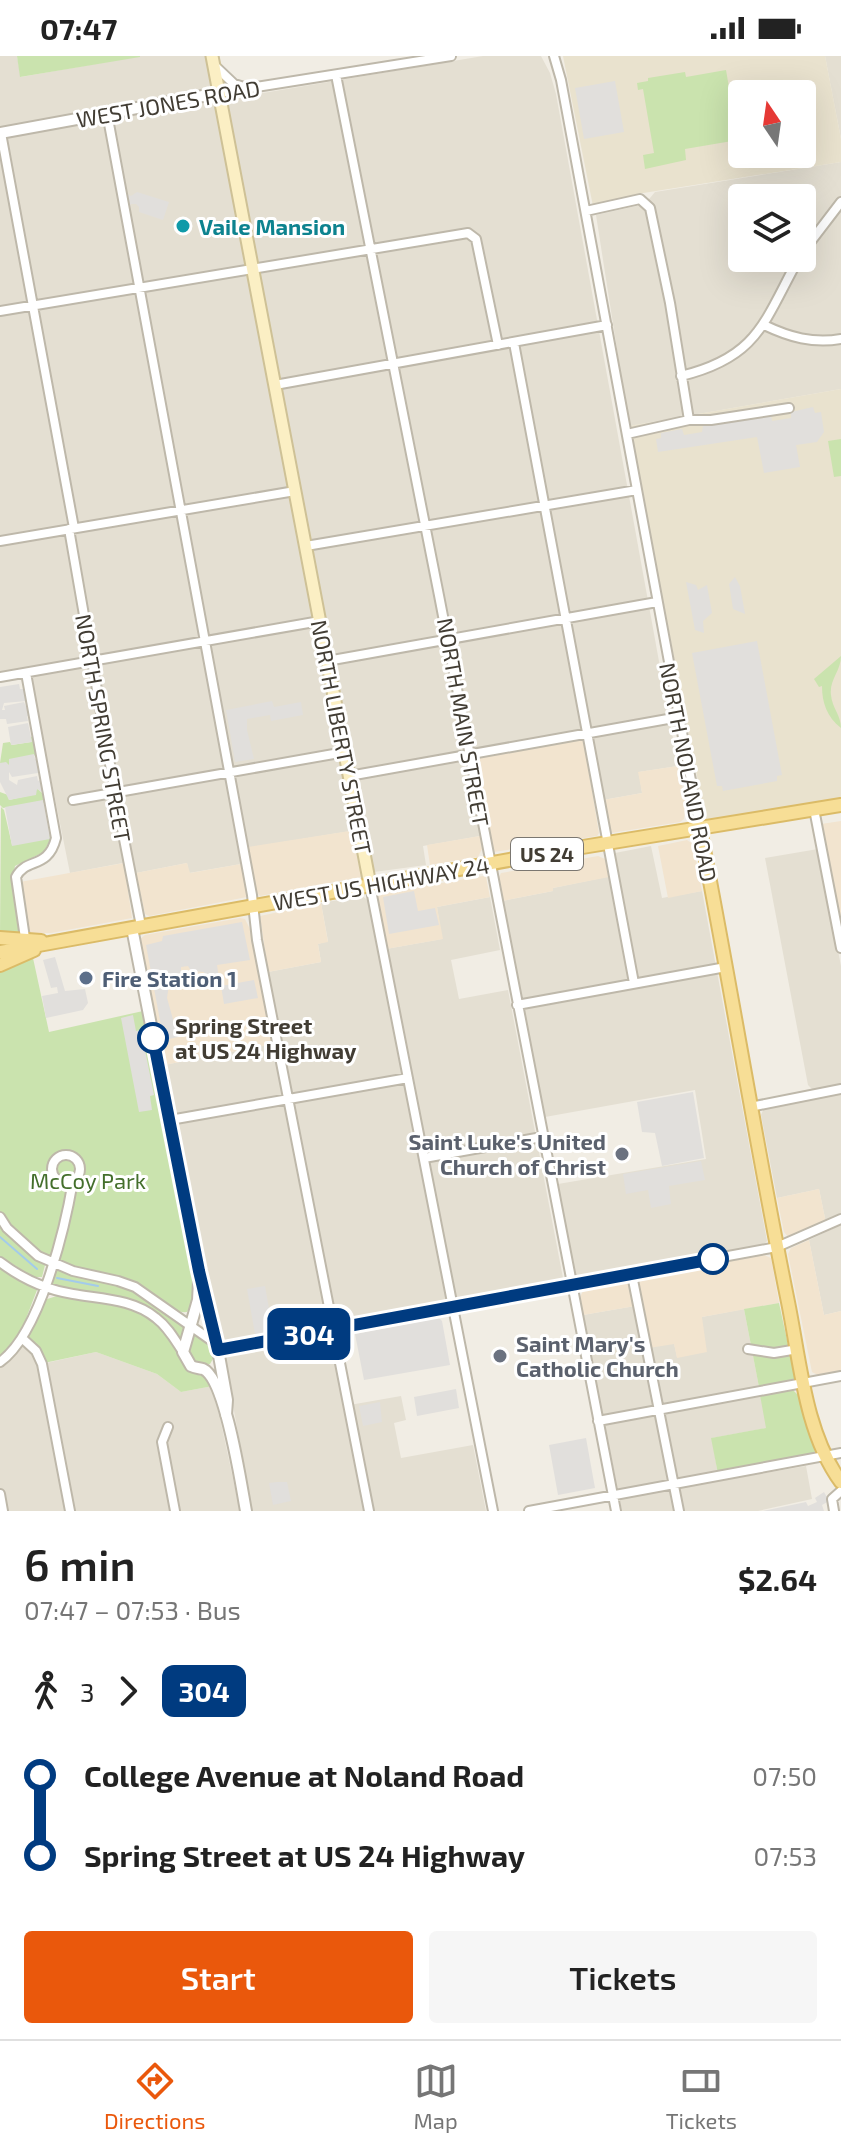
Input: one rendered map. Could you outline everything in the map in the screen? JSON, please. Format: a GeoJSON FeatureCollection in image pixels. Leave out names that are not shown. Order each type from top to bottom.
{"type":"FeatureCollection","features":[{"type":"Feature","properties":{"kind":"main road","name":"NORTH LIBERTY STREET"},"geometry":{"type":"LineString","coordinates":[[213,60],[370,885]]}},
{"type":"Feature","properties":{"kind":"main road","name":"WEST US HIGHWAY 24"},"geometry":{"type":"LineString","coordinates":[[253,906],[841,805]]}},
{"type":"Feature","properties":{"kind":"main road","name":"NORTH NOLAND ROAD"},"geometry":{"type":"LineString","coordinates":[[700,829],[804,1382],[825,1456],[841,1482]]}},
{"type":"Feature","properties":{"kind":"main road","name":"US 24"},"geometry":{"type":"LineString","coordinates":[[0,952],[253,906]]}},
{"type":"Feature","properties":{"kind":"main road"},"geometry":{"type":"LineString","coordinates":[[0,938],[25,938],[48,943]]}},
{"type":"Feature","properties":{"kind":"main road"},"geometry":{"type":"LineString","coordinates":[[0,965],[48,943]]}},
{"type":"Feature","properties":{"kind":"street","name":"WEST JONES ROAD"},"geometry":{"type":"LineString","coordinates":[[1,133],[219,93],[451,56]]}},
{"type":"Feature","properties":{"kind":"street","name":"NORTH NOLAND ROAD"},"geometry":{"type":"LineString","coordinates":[[554,56],[586,211],[700,829]]}},
{"type":"Feature","properties":{"kind":"street"},"geometry":{"type":"LineString","coordinates":[[213,60],[234,84],[253,89]]}},
{"type":"Feature","properties":{"kind":"street","name":"NORTH MAIN STREET"},"geometry":{"type":"LineString","coordinates":[[336,75],[427,526],[616,1511]]}},
{"type":"Feature","properties":{"kind":"street"},"geometry":{"type":"LineString","coordinates":[[107,113],[228,773],[369,1511]]}},
{"type":"Feature","properties":{"kind":"street","name":"NORTH SPRING STREET"},"geometry":{"type":"LineString","coordinates":[[1,133],[72,529],[136,927],[199,1271],[218,1350],[227,1400],[226,1415]]}},
{"type":"Feature","properties":{"kind":"street"},"geometry":{"type":"LineString","coordinates":[[586,211],[640,199],[650,208],[689,420]]}},
{"type":"Feature","properties":{"kind":"street"},"geometry":{"type":"LineString","coordinates":[[816,233],[841,202]]}},
{"type":"Feature","properties":{"kind":"street"},"geometry":{"type":"LineString","coordinates":[[0,311],[468,233],[476,239],[498,345]]}},
{"type":"Feature","properties":{"kind":"street"},"geometry":{"type":"LineString","coordinates":[[681,376],[732,358],[748,345],[764,325],[791,272]]}},
{"type":"Feature","properties":{"kind":"street"},"geometry":{"type":"LineString","coordinates":[[275,385],[607,325]]}},
{"type":"Feature","properties":{"kind":"street"},"geometry":{"type":"LineString","coordinates":[[764,325],[810,341],[841,339]]}},
{"type":"Feature","properties":{"kind":"street"},"geometry":{"type":"LineString","coordinates":[[514,343],[634,983]]}},
{"type":"Feature","properties":{"kind":"street"},"geometry":{"type":"LineString","coordinates":[[627,434],[689,420],[711,420],[789,408]]}},
{"type":"Feature","properties":{"kind":"street"},"geometry":{"type":"LineString","coordinates":[[306,546],[637,490]]}},
{"type":"Feature","properties":{"kind":"street"},"geometry":{"type":"LineString","coordinates":[[0,541],[295,491]]}},
{"type":"Feature","properties":{"kind":"street"},"geometry":{"type":"LineString","coordinates":[[327,661],[657,602]]}},
{"type":"Feature","properties":{"kind":"street"},"geometry":{"type":"LineString","coordinates":[[0,677],[320,621]]}},
{"type":"Feature","properties":{"kind":"street"},"geometry":{"type":"LineString","coordinates":[[25,938],[16,877],[19,870],[46,858],[56,838],[26,673]]}},
{"type":"Feature","properties":{"kind":"street"},"geometry":{"type":"LineString","coordinates":[[349,776],[679,717]]}},
{"type":"Feature","properties":{"kind":"street"},"geometry":{"type":"LineString","coordinates":[[73,800],[345,752]]}},
{"type":"Feature","properties":{"kind":"street"},"geometry":{"type":"LineString","coordinates":[[814,809],[841,948]]}},
{"type":"Feature","properties":{"kind":"street","name":"NORTH LIBERTY STREET"},"geometry":{"type":"LineString","coordinates":[[370,885],[493,1511]]}},
{"type":"Feature","properties":{"kind":"street"},"geometry":{"type":"LineString","coordinates":[[517,1005],[726,967]]}},
{"type":"Feature","properties":{"kind":"street"},"geometry":{"type":"LineString","coordinates":[[170,1120],[408,1078]]}},
{"type":"Feature","properties":{"kind":"street"},"geometry":{"type":"LineString","coordinates":[[750,1107],[841,1089]]}},
{"type":"Feature","properties":{"kind":"street"},"geometry":{"type":"LineString","coordinates":[[424,1158],[542,1137]]}},
{"type":"Feature","properties":{"kind":"street"},"geometry":{"type":"LineString","coordinates":[[0,1362],[23,1339],[44,1287],[69,1206],[73,1181]]}},
{"type":"Feature","properties":{"kind":"street"},"geometry":{"type":"LineString","coordinates":[[0,1217],[27,1248],[53,1264],[135,1287],[153,1297],[172,1315],[210,1337],[218,1350]]}},
{"type":"Feature","properties":{"kind":"street"},"geometry":{"type":"LineString","coordinates":[[218,1350],[777,1247],[841,1219]]}},
{"type":"Feature","properties":{"kind":"street"},"geometry":{"type":"LineString","coordinates":[[0,1262],[44,1287],[117,1300],[144,1310],[168,1328],[191,1366],[204,1369],[212,1366],[218,1350]]}},
{"type":"Feature","properties":{"kind":"street","name":"NORTH SPRING STREET"},"geometry":{"type":"LineString","coordinates":[[183,1352],[198,1300],[199,1271]]}},
{"type":"Feature","properties":{"kind":"street"},"geometry":{"type":"LineString","coordinates":[[632,1275],[679,1511]]}},
{"type":"Feature","properties":{"kind":"street"},"geometry":{"type":"LineString","coordinates":[[172,1315],[187,1314],[195,1308]]}},
{"type":"Feature","properties":{"kind":"street"},"geometry":{"type":"LineString","coordinates":[[23,1339],[36,1351],[42,1364],[70,1511]]}},
{"type":"Feature","properties":{"kind":"street"},"geometry":{"type":"LineString","coordinates":[[748,1349],[774,1353],[798,1349]]}},
{"type":"Feature","properties":{"kind":"street","name":"NORTH SPRING STREET"},"geometry":{"type":"LineString","coordinates":[[204,1369],[216,1385],[226,1415],[246,1511]]}},
{"type":"Feature","properties":{"kind":"street"},"geometry":{"type":"LineString","coordinates":[[598,1421],[841,1376]]}},
{"type":"Feature","properties":{"kind":"street"},"geometry":{"type":"LineString","coordinates":[[168,1427],[162,1442],[175,1511]]}},
{"type":"Feature","properties":{"kind":"street"},"geometry":{"type":"LineString","coordinates":[[529,1511],[841,1453]]}},
{"type":"Feature","properties":{"kind":"street"},"geometry":{"type":"LineString","coordinates":[[834,1511],[832,1499],[841,1491]]}},
{"type":"Feature","properties":{"kind":"street"},"geometry":{"type":"LineString","coordinates":[[0,1494],[3,1511]]}},
{"type":"Feature","properties":{"kind":"shaded area"},"geometry":{"type":"Polygon","coordinates":[[[0,56],[17,56],[21,77],[140,56],[205,56],[212,89],[0,127],[0,56]]]}},
{"type":"Feature","properties":{"kind":"shaded area"},"geometry":{"type":"Polygon","coordinates":[[[483,56],[541,56],[556,94],[678,766],[639,772],[642,793],[603,800],[589,730],[464,751],[480,836],[423,846],[426,865],[374,872],[363,829],[240,849],[241,864],[189,873],[187,863],[136,873],[133,861],[70,873],[29,670],[0,674],[0,136],[201,100],[215,101],[483,56]]]}},
{"type":"Feature","properties":{"kind":"shaded area"},"geometry":{"type":"Polygon","coordinates":[[[563,56],[825,56],[841,139],[841,162],[816,166],[816,80],[728,80],[728,168],[803,168],[637,194],[593,206],[563,56]]]}},
{"type":"Feature","properties":{"kind":"shaded area"},"geometry":{"type":"Polygon","coordinates":[[[825,56],[841,56],[841,139],[825,56]]]}},
{"type":"Feature","properties":{"kind":"shaded area"},"geometry":{"type":"Polygon","coordinates":[[[615,81],[624,132],[584,139],[575,88],[615,81]]]}},
{"type":"Feature","properties":{"kind":"shaded area"},"geometry":{"type":"Polygon","coordinates":[[[841,162],[841,389],[629,426],[596,215],[645,204],[655,192],[841,162]]]}},
{"type":"Feature","properties":{"kind":"shaded area"},"geometry":{"type":"Polygon","coordinates":[[[124,192],[131,196],[137,192],[169,202],[163,220],[139,212],[136,204],[131,204],[127,210],[124,192]]]}},
{"type":"Feature","properties":{"kind":"shaded area"},"geometry":{"type":"Polygon","coordinates":[[[841,389],[841,799],[706,822],[629,426],[841,389]]]}},
{"type":"Feature","properties":{"kind":"shaded area"},"geometry":{"type":"Polygon","coordinates":[[[813,407],[815,413],[821,412],[824,432],[817,442],[796,445],[800,467],[764,473],[757,437],[658,452],[656,439],[661,438],[661,433],[682,429],[684,435],[702,432],[703,426],[771,415],[772,421],[791,418],[791,412],[813,407]]]}},
{"type":"Feature","properties":{"kind":"shaded area"},"geometry":{"type":"Polygon","coordinates":[[[735,577],[740,586],[745,614],[733,609],[729,584],[735,577]]]}},
{"type":"Feature","properties":{"kind":"shaded area"},"geometry":{"type":"Polygon","coordinates":[[[686,582],[696,585],[698,590],[707,585],[712,613],[703,621],[704,633],[695,630],[686,582]]]}},
{"type":"Feature","properties":{"kind":"shaded area"},"geometry":{"type":"Polygon","coordinates":[[[757,641],[782,775],[777,776],[777,781],[723,791],[722,786],[717,786],[692,653],[757,641]]]}},
{"type":"Feature","properties":{"kind":"shaded area"},"geometry":{"type":"Polygon","coordinates":[[[19,684],[27,701],[4,703],[2,710],[5,710],[4,706],[24,702],[30,716],[27,716],[28,721],[7,724],[6,719],[0,719],[0,687],[19,684]]]}},
{"type":"Feature","properties":{"kind":"shaded area"},"geometry":{"type":"Polygon","coordinates":[[[272,701],[274,707],[301,702],[303,715],[271,721],[270,715],[247,719],[254,759],[235,762],[226,710],[272,701]]]}},
{"type":"Feature","properties":{"kind":"shaded area"},"geometry":{"type":"Polygon","coordinates":[[[28,723],[32,742],[11,745],[8,727],[28,723]]]}},
{"type":"Feature","properties":{"kind":"shaded area"},"geometry":{"type":"Polygon","coordinates":[[[579,738],[584,742],[597,836],[494,852],[474,756],[579,738]]]}},
{"type":"Feature","properties":{"kind":"shaded area"},"geometry":{"type":"Polygon","coordinates":[[[34,754],[38,759],[38,773],[12,777],[9,772],[9,780],[17,785],[18,780],[37,776],[38,781],[42,779],[44,793],[37,789],[36,795],[9,800],[0,782],[0,763],[9,765],[9,759],[34,754]]]}},
{"type":"Feature","properties":{"kind":"shaded area"},"geometry":{"type":"Polygon","coordinates":[[[678,766],[686,803],[684,819],[611,833],[603,800],[642,793],[638,772],[678,766]]]}},
{"type":"Feature","properties":{"kind":"shaded area"},"geometry":{"type":"Polygon","coordinates":[[[43,800],[50,839],[12,846],[5,807],[43,800]]]}},
{"type":"Feature","properties":{"kind":"shaded area"},"geometry":{"type":"Polygon","coordinates":[[[841,821],[841,926],[821,824],[841,821]]]}},
{"type":"Feature","properties":{"kind":"shaded area"},"geometry":{"type":"Polygon","coordinates":[[[356,830],[361,877],[260,896],[257,893],[248,847],[356,830]]]}},
{"type":"Feature","properties":{"kind":"shaded area"},"geometry":{"type":"Polygon","coordinates":[[[480,836],[482,849],[478,857],[430,865],[427,845],[480,836]]]}},
{"type":"Feature","properties":{"kind":"shaded area"},"geometry":{"type":"Polygon","coordinates":[[[687,840],[693,844],[702,891],[668,898],[658,846],[687,840]]]}},
{"type":"Feature","properties":{"kind":"shaded area"},"geometry":{"type":"Polygon","coordinates":[[[651,846],[662,898],[702,891],[767,1241],[762,1247],[578,1278],[558,1184],[706,1159],[695,1090],[545,1117],[502,901],[616,875],[615,853],[651,846]]]}},
{"type":"Feature","properties":{"kind":"shaded area"},"geometry":{"type":"Polygon","coordinates":[[[818,849],[841,966],[841,1086],[814,1091],[808,1085],[765,858],[818,849]]]}},
{"type":"Feature","properties":{"kind":"shaded area"},"geometry":{"type":"Polygon","coordinates":[[[598,856],[605,859],[609,877],[502,901],[498,879],[501,873],[598,856]]]}},
{"type":"Feature","properties":{"kind":"shaded area"},"geometry":{"type":"Polygon","coordinates":[[[124,863],[132,918],[51,933],[29,933],[20,882],[124,863]]]}},
{"type":"Feature","properties":{"kind":"shaded area"},"geometry":{"type":"Polygon","coordinates":[[[187,863],[190,873],[241,864],[247,897],[149,916],[145,914],[136,873],[187,863]]]}},
{"type":"Feature","properties":{"kind":"shaded area"},"geometry":{"type":"Polygon","coordinates":[[[486,877],[490,897],[437,907],[443,939],[386,949],[376,897],[378,894],[486,877]]]}},
{"type":"Feature","properties":{"kind":"shaded area"},"geometry":{"type":"Polygon","coordinates":[[[414,891],[418,911],[435,908],[439,925],[389,934],[383,897],[414,891]]]}},
{"type":"Feature","properties":{"kind":"shaded area"},"geometry":{"type":"Polygon","coordinates":[[[362,896],[369,901],[378,949],[442,939],[437,907],[490,897],[500,950],[451,960],[459,999],[508,990],[563,1278],[556,1284],[222,1344],[217,1335],[164,1065],[283,1042],[268,972],[321,962],[318,944],[328,941],[321,903],[362,896]]]}},
{"type":"Feature","properties":{"kind":"shaded area"},"geometry":{"type":"Polygon","coordinates":[[[321,903],[328,942],[318,944],[321,962],[268,972],[260,916],[321,903]]]}},
{"type":"Feature","properties":{"kind":"shaded area"},"geometry":{"type":"Polygon","coordinates":[[[245,919],[250,929],[273,1044],[164,1065],[140,939],[145,935],[245,919]]]}},
{"type":"Feature","properties":{"kind":"shaded area"},"geometry":{"type":"Polygon","coordinates":[[[242,922],[250,960],[217,965],[219,979],[206,982],[204,972],[191,971],[188,966],[181,967],[181,973],[170,977],[167,998],[178,1037],[164,1040],[162,1030],[167,1027],[161,1026],[146,945],[162,941],[163,936],[242,922]]]}},
{"type":"Feature","properties":{"kind":"shaded area"},"geometry":{"type":"Polygon","coordinates":[[[55,957],[65,991],[85,989],[88,1003],[83,1010],[46,1018],[42,996],[58,993],[57,987],[51,988],[43,960],[55,957]]]}},
{"type":"Feature","properties":{"kind":"shaded area"},"geometry":{"type":"Polygon","coordinates":[[[254,980],[258,998],[224,1004],[221,986],[254,980]]]}},
{"type":"Feature","properties":{"kind":"shaded area"},"geometry":{"type":"Polygon","coordinates":[[[133,1015],[136,1031],[141,1030],[154,1095],[150,1096],[152,1110],[139,1112],[121,1018],[133,1015]]]}},
{"type":"Feature","properties":{"kind":"shaded area"},"geometry":{"type":"Polygon","coordinates":[[[693,1092],[704,1158],[662,1166],[655,1133],[642,1132],[637,1102],[693,1092]]]}},
{"type":"Feature","properties":{"kind":"shaded area"},"geometry":{"type":"Polygon","coordinates":[[[841,1092],[841,1216],[826,1223],[819,1189],[777,1198],[761,1115],[764,1108],[841,1092]]]}},
{"type":"Feature","properties":{"kind":"shaded area"},"geometry":{"type":"Polygon","coordinates":[[[701,1161],[705,1180],[669,1186],[671,1204],[651,1208],[648,1190],[626,1194],[623,1174],[701,1161]]]}},
{"type":"Feature","properties":{"kind":"shaded area"},"geometry":{"type":"Polygon","coordinates":[[[819,1189],[826,1223],[789,1238],[784,1232],[777,1198],[819,1189]]]}},
{"type":"Feature","properties":{"kind":"shaded area"},"geometry":{"type":"Polygon","coordinates":[[[841,1225],[841,1311],[824,1315],[809,1240],[841,1225]]]}},
{"type":"Feature","properties":{"kind":"shaded area"},"geometry":{"type":"Polygon","coordinates":[[[809,1240],[824,1315],[841,1311],[841,1372],[818,1375],[812,1372],[788,1254],[791,1248],[809,1240]]]}},
{"type":"Feature","properties":{"kind":"shaded area"},"geometry":{"type":"Polygon","coordinates":[[[764,1255],[771,1258],[779,1303],[702,1317],[707,1352],[677,1358],[674,1344],[643,1349],[635,1306],[583,1315],[580,1297],[585,1287],[764,1255]]]}},
{"type":"Feature","properties":{"kind":"shaded area"},"geometry":{"type":"Polygon","coordinates":[[[265,1286],[273,1331],[255,1334],[247,1289],[265,1286]]]}},
{"type":"Feature","properties":{"kind":"shaded area"},"geometry":{"type":"Polygon","coordinates":[[[635,1306],[674,1343],[677,1357],[702,1317],[744,1309],[767,1428],[712,1438],[719,1481],[806,1466],[812,1499],[758,1511],[622,1511],[583,1315],[635,1306]]]}},
{"type":"Feature","properties":{"kind":"shaded area"},"geometry":{"type":"Polygon","coordinates":[[[439,1318],[450,1365],[364,1380],[355,1334],[439,1318]]]}},
{"type":"Feature","properties":{"kind":"shaded area"},"geometry":{"type":"Polygon","coordinates":[[[327,1335],[331,1340],[344,1406],[401,1396],[406,1420],[394,1423],[401,1458],[473,1445],[486,1511],[252,1511],[224,1355],[226,1352],[327,1335]]]}},
{"type":"Feature","properties":{"kind":"shaded area"},"geometry":{"type":"Polygon","coordinates":[[[22,1347],[28,1348],[37,1365],[96,1352],[157,1374],[181,1392],[213,1386],[240,1511],[0,1511],[0,1366],[22,1347]]]}},
{"type":"Feature","properties":{"kind":"shaded area"},"geometry":{"type":"Polygon","coordinates":[[[456,1389],[459,1408],[417,1416],[414,1397],[456,1389]]]}},
{"type":"Feature","properties":{"kind":"shaded area"},"geometry":{"type":"Polygon","coordinates":[[[380,1402],[382,1422],[363,1426],[359,1406],[380,1402]]]}},
{"type":"Feature","properties":{"kind":"shaded area"},"geometry":{"type":"Polygon","coordinates":[[[586,1438],[595,1488],[558,1495],[549,1445],[586,1438]]]}},
{"type":"Feature","properties":{"kind":"shaded area"},"geometry":{"type":"Polygon","coordinates":[[[287,1482],[291,1501],[273,1505],[269,1483],[287,1482]]]}},
{"type":"Feature","properties":{"kind":"shaded area"},"geometry":{"type":"Polygon","coordinates":[[[824,1492],[829,1501],[822,1505],[824,1511],[763,1511],[806,1502],[808,1506],[817,1502],[815,1498],[824,1492]]]}},
{"type":"Feature","properties":{"kind":"green space"},"geometry":{"type":"Polygon","coordinates":[[[17,56],[140,56],[140,57],[20,77],[17,56]]]}},
{"type":"Feature","properties":{"kind":"green space"},"geometry":{"type":"Polygon","coordinates":[[[726,70],[728,142],[685,149],[686,160],[645,169],[643,155],[654,153],[643,89],[638,90],[637,83],[648,81],[648,78],[685,72],[686,77],[726,70]]]}},
{"type":"Feature","properties":{"kind":"green space"},"geometry":{"type":"Polygon","coordinates":[[[841,439],[841,476],[834,477],[828,441],[841,439]]]}},
{"type":"Feature","properties":{"kind":"green space"},"geometry":{"type":"Polygon","coordinates":[[[841,656],[831,690],[841,728],[829,714],[824,704],[822,686],[819,687],[814,679],[841,656]]]}},
{"type":"Feature","properties":{"kind":"green space"},"geometry":{"type":"Polygon","coordinates":[[[33,736],[38,760],[34,755],[9,760],[9,765],[0,763],[3,743],[31,742],[33,736]]]}},
{"type":"Feature","properties":{"kind":"green space"},"geometry":{"type":"Polygon","coordinates":[[[38,789],[45,796],[46,806],[42,801],[3,808],[0,805],[0,792],[8,795],[9,800],[36,794],[35,790],[38,789]]]}},
{"type":"Feature","properties":{"kind":"green space"},"geometry":{"type":"Polygon","coordinates":[[[1,807],[12,845],[49,838],[50,833],[52,836],[44,852],[15,866],[13,877],[20,933],[0,934],[1,807]]]}},
{"type":"Feature","properties":{"kind":"green space","name":"McCoy Park"},"geometry":{"type":"Polygon","coordinates":[[[33,958],[49,1032],[143,1011],[196,1283],[195,1299],[187,1312],[175,1310],[134,1281],[48,1255],[16,1232],[0,1211],[0,969],[33,958]]]}},
{"type":"Feature","properties":{"kind":"green space"},"geometry":{"type":"Polygon","coordinates":[[[0,1225],[45,1265],[42,1277],[33,1277],[0,1256],[0,1225]]]}},
{"type":"Feature","properties":{"kind":"green space"},"geometry":{"type":"Polygon","coordinates":[[[0,1265],[37,1290],[19,1337],[0,1356],[0,1265]]]}},
{"type":"Feature","properties":{"kind":"green space"},"geometry":{"type":"Polygon","coordinates":[[[55,1270],[130,1288],[184,1325],[182,1341],[160,1317],[140,1304],[116,1296],[53,1285],[51,1281],[55,1270]]]}},
{"type":"Feature","properties":{"kind":"green space"},"geometry":{"type":"Polygon","coordinates":[[[60,1295],[116,1304],[142,1313],[164,1331],[184,1363],[213,1386],[181,1392],[157,1374],[96,1352],[44,1363],[28,1337],[44,1300],[60,1295]]]}},
{"type":"Feature","properties":{"kind":"green space"},"geometry":{"type":"Polygon","coordinates":[[[779,1303],[795,1377],[793,1381],[759,1387],[744,1309],[779,1303]]]}},
{"type":"Feature","properties":{"kind":"green space"},"geometry":{"type":"Polygon","coordinates":[[[195,1332],[212,1345],[214,1357],[210,1364],[204,1365],[192,1357],[189,1341],[190,1335],[195,1332]]]}},
{"type":"Feature","properties":{"kind":"green space"},"geometry":{"type":"Polygon","coordinates":[[[792,1389],[798,1395],[815,1451],[813,1455],[718,1474],[711,1438],[766,1428],[760,1395],[792,1389]]]}},
{"type":"Feature","properties":{"kind":"waterway"},"geometry":{"type":"LineString","coordinates":[[0,1237],[37,1269]]}},
{"type":"Feature","properties":{"kind":"waterway"},"geometry":{"type":"LineString","coordinates":[[57,1278],[98,1286]]}},
{"type":"Feature","properties":{"kind":"bus line","name":"304"},"geometry":{"type":"LineString","coordinates":[[153,1038],[199,1271],[218,1350],[713,1259]]}},
{"type":"Feature","properties":{"kind":"place","name":"Vaile Mansion"},"geometry":{"type":"Point","coordinates":[183,226]}},
{"type":"Feature","properties":{"kind":"place","name":"Fire Station 1"},"geometry":{"type":"Point","coordinates":[86,978]}},
{"type":"Feature","properties":{"kind":"place","name":"Spring Street at US 24 Highway"},"geometry":{"type":"Point","coordinates":[153,1038]}},
{"type":"Feature","properties":{"kind":"place","name":"Saint Luke's United Church of Christ"},"geometry":{"type":"Point","coordinates":[622,1154]}},
{"type":"Feature","properties":{"kind":"place","name":"Saint Mary's Catholic Church"},"geometry":{"type":"Point","coordinates":[500,1356]}}]}
